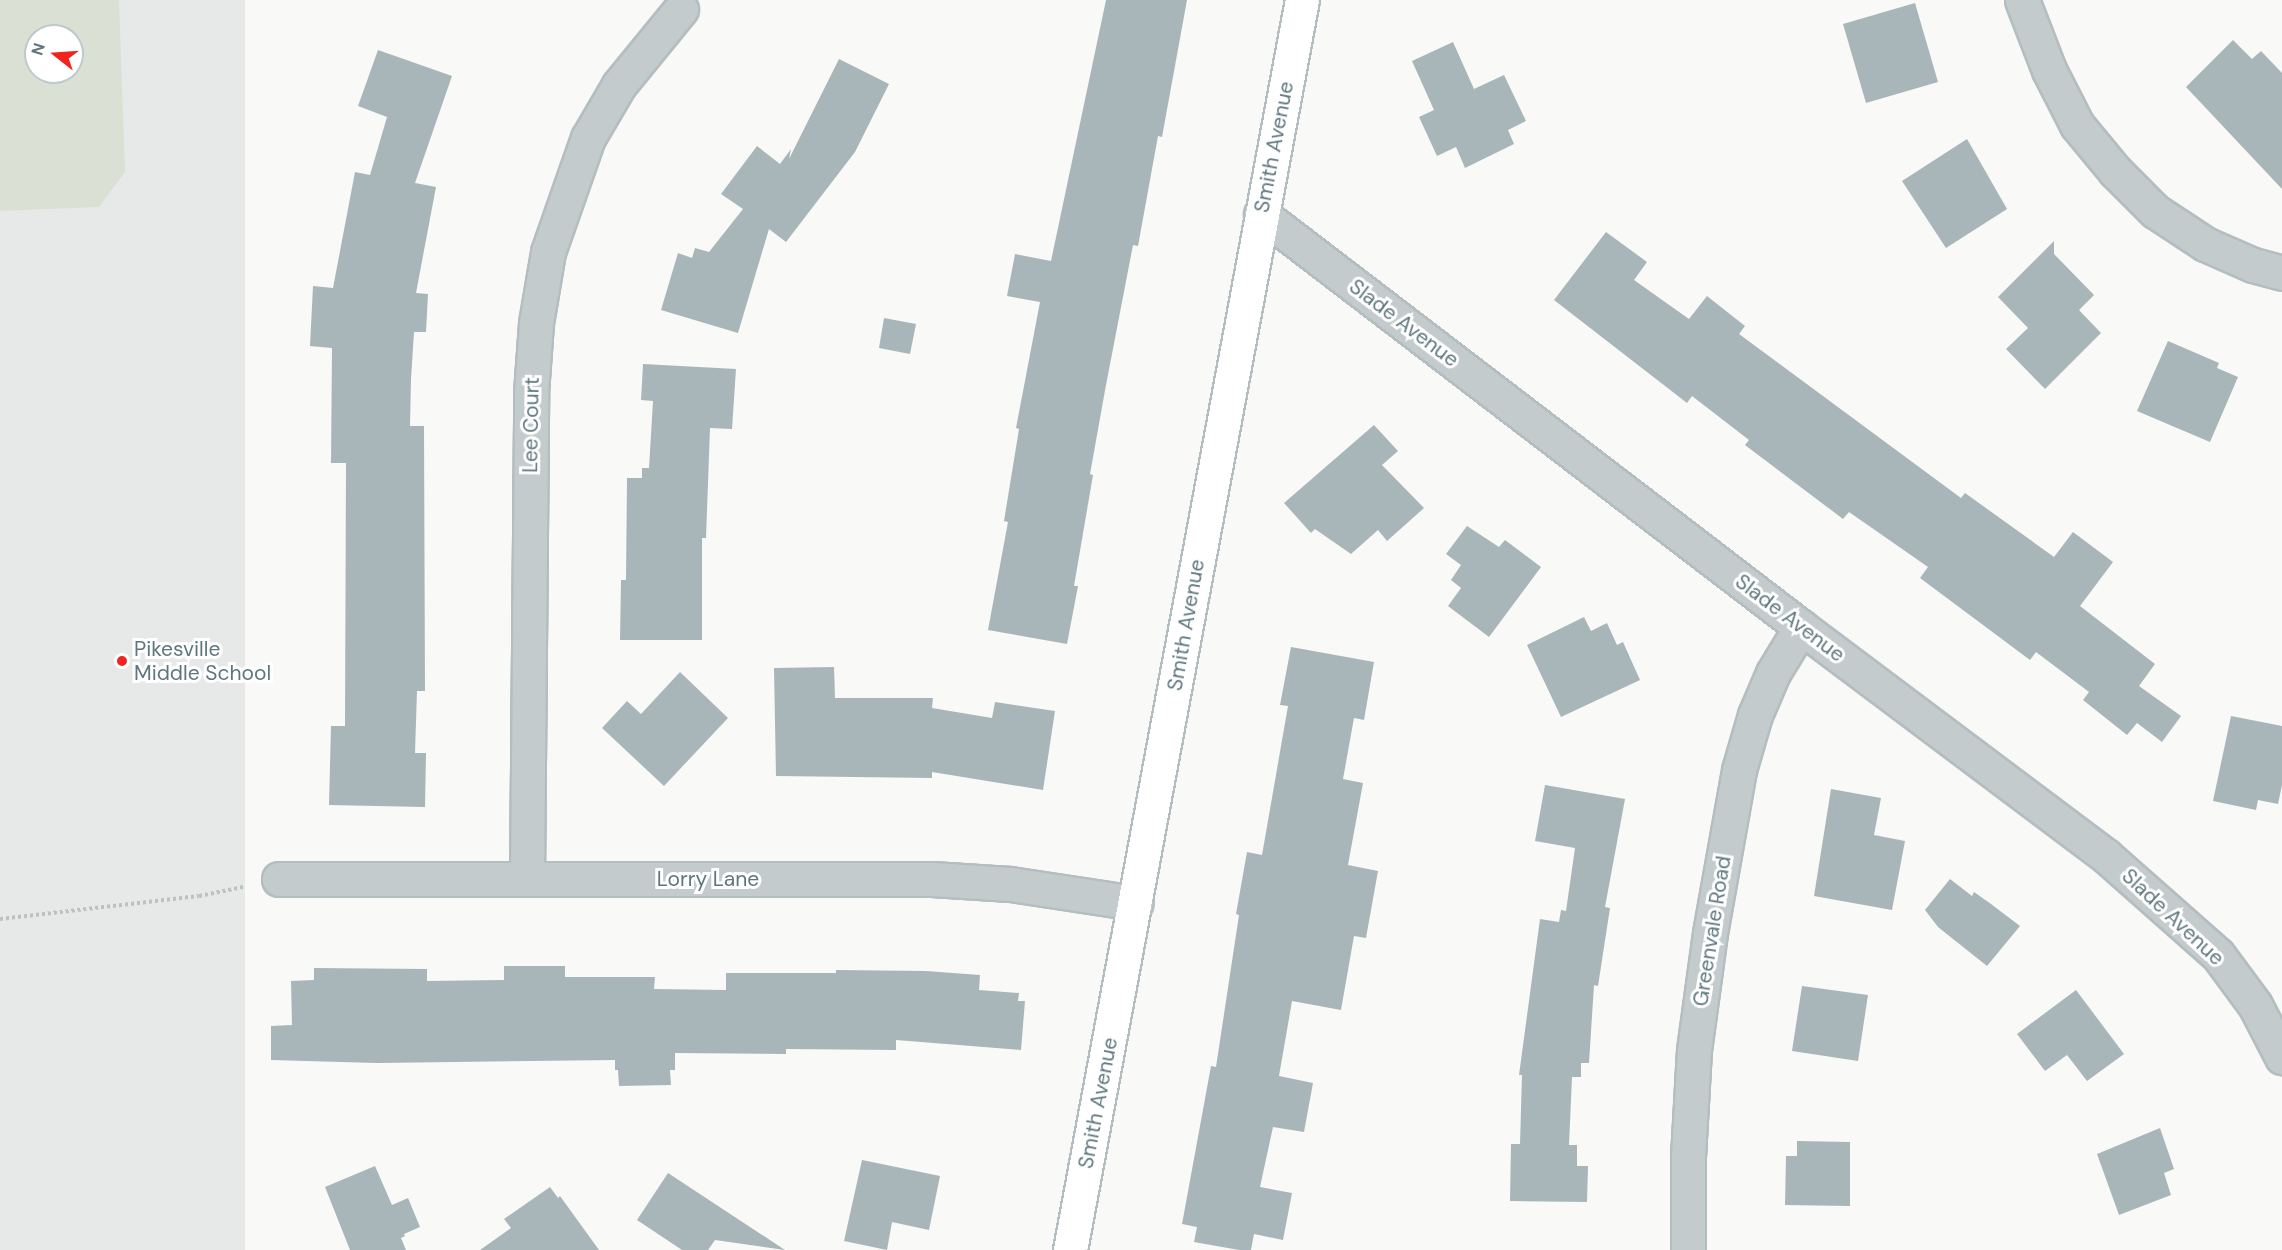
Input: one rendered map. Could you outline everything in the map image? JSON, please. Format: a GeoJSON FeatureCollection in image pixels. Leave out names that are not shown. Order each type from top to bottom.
{"type":"FeatureCollection","features":[{"type":"Feature","properties":{"kind":"main road","name":"Smith Avenue"},"geometry":{"type":"LineString","coordinates":[[1070,1250],[1302,0]]}},
{"type":"Feature","properties":{"kind":"street"},"geometry":{"type":"LineString","coordinates":[[2022,0],[2049,70],[2077,125],[2115,171],[2155,211],[2205,244],[2253,265],[2282,273]]}},
{"type":"Feature","properties":{"kind":"street","name":"Lee Court"},"geometry":{"type":"LineString","coordinates":[[526,879],[531,393],[536,323],[548,252],[588,138],[619,85],[681,9]]}},
{"type":"Feature","properties":{"kind":"street","name":"Slade Avenue"},"geometry":{"type":"LineString","coordinates":[[1261,214],[1801,627],[2106,856],[2218,955],[2255,1005],[2282,1057]]}},
{"type":"Feature","properties":{"kind":"street","name":"Greenvale Road"},"geometry":{"type":"LineString","coordinates":[[1688,1250],[1688,1157],[1694,1050],[1710,933],[1738,770],[1764,694],[1801,627]]}},
{"type":"Feature","properties":{"kind":"street","name":"Lorry Lane"},"geometry":{"type":"LineString","coordinates":[[279,879],[932,879],[1011,884],[1136,903]]}},
{"type":"Feature","properties":{"kind":"path"},"geometry":{"type":"LineString","coordinates":[[0,919],[198,896],[279,879]]}},
{"type":"Feature","properties":{"kind":"shaded area","name":"Pikesville Middle School"},"geometry":{"type":"Polygon","coordinates":[[[0,0],[245,0],[245,1250],[0,1250],[0,0]]]}},
{"type":"Feature","properties":{"kind":"shaded area"},"geometry":{"type":"Polygon","coordinates":[[[0,0],[119,0],[125,172],[99,207],[0,211],[0,0]]]}},
{"type":"Feature","properties":{"kind":"building"},"geometry":{"type":"Polygon","coordinates":[[[1106,0],[1187,0],[1162,137],[1158,136],[1138,246],[1133,245],[1106,385],[1090,474],[1093,475],[1074,586],[1078,586],[1067,644],[988,630],[1008,522],[1004,521],[1019,429],[1016,428],[1040,302],[1007,296],[1015,254],[1051,261],[1106,0]]]}},
{"type":"Feature","properties":{"kind":"building"},"geometry":{"type":"Polygon","coordinates":[[[1915,3],[1938,82],[1866,103],[1843,24],[1915,3]]]}},
{"type":"Feature","properties":{"kind":"building"},"geometry":{"type":"Polygon","coordinates":[[[2233,40],[2252,59],[2261,51],[2282,73],[2282,189],[2186,87],[2233,40]]]}},
{"type":"Feature","properties":{"kind":"building"},"geometry":{"type":"Polygon","coordinates":[[[1453,42],[1474,89],[1504,75],[1526,121],[1508,130],[1514,144],[1465,168],[1456,147],[1437,156],[1419,117],[1434,110],[1412,61],[1453,42]]]}},
{"type":"Feature","properties":{"kind":"building"},"geometry":{"type":"Polygon","coordinates":[[[378,50],[452,76],[415,183],[436,187],[416,293],[428,294],[426,332],[414,332],[410,426],[424,426],[425,691],[417,691],[415,753],[426,753],[425,807],[329,805],[331,726],[345,726],[346,463],[331,463],[332,348],[310,346],[313,286],[333,288],[355,172],[370,175],[387,117],[358,106],[378,50]]]}},
{"type":"Feature","properties":{"kind":"building"},"geometry":{"type":"Polygon","coordinates":[[[839,59],[889,84],[855,152],[786,242],[769,229],[738,333],[661,310],[678,253],[692,258],[695,248],[709,252],[743,209],[721,194],[757,146],[780,164],[791,149],[789,159],[839,59]]]}},
{"type":"Feature","properties":{"kind":"building"},"geometry":{"type":"Polygon","coordinates":[[[1967,139],[2007,209],[1946,248],[1902,181],[1967,139]]]}},
{"type":"Feature","properties":{"kind":"building"},"geometry":{"type":"Polygon","coordinates":[[[1606,232],[1647,262],[1634,280],[1689,319],[1707,296],[1745,326],[1739,334],[1961,498],[1965,493],[2054,557],[2073,532],[2113,562],[2080,606],[2155,664],[2139,686],[2181,716],[2162,742],[2137,723],[2127,735],[2083,700],[2089,692],[2036,652],[2030,660],[1920,578],[1928,567],[1849,512],[1843,519],[1745,445],[1749,440],[1692,396],[1687,403],[1554,300],[1606,232]]]}},
{"type":"Feature","properties":{"kind":"building"},"geometry":{"type":"Polygon","coordinates":[[[2054,241],[2054,254],[2094,295],[2079,310],[2101,333],[2045,389],[2006,349],[2028,328],[1998,297],[2054,241]]]}},
{"type":"Feature","properties":{"kind":"building"},"geometry":{"type":"Polygon","coordinates":[[[884,318],[916,324],[910,354],[879,348],[884,318]]]}},
{"type":"Feature","properties":{"kind":"building"},"geometry":{"type":"Polygon","coordinates":[[[2168,341],[2219,363],[2217,368],[2238,377],[2210,442],[2137,411],[2168,341]]]}},
{"type":"Feature","properties":{"kind":"building"},"geometry":{"type":"Polygon","coordinates":[[[643,364],[736,369],[732,429],[710,428],[706,538],[702,538],[702,640],[620,640],[621,580],[626,580],[627,478],[642,478],[642,468],[649,468],[653,401],[641,400],[643,364]]]}},
{"type":"Feature","properties":{"kind":"building"},"geometry":{"type":"Polygon","coordinates":[[[1374,425],[1398,451],[1382,465],[1424,508],[1387,541],[1378,530],[1351,554],[1315,529],[1311,533],[1284,503],[1374,425]]]}},
{"type":"Feature","properties":{"kind":"building"},"geometry":{"type":"Polygon","coordinates":[[[1467,526],[1499,547],[1505,540],[1541,567],[1489,637],[1448,606],[1461,588],[1451,580],[1461,565],[1446,554],[1467,526]]]}},
{"type":"Feature","properties":{"kind":"building"},"geometry":{"type":"Polygon","coordinates":[[[1584,617],[1591,631],[1607,623],[1617,645],[1623,642],[1640,680],[1561,717],[1527,645],[1584,617]]]}},
{"type":"Feature","properties":{"kind":"building"},"geometry":{"type":"Polygon","coordinates":[[[1291,647],[1374,662],[1364,720],[1354,718],[1343,779],[1363,783],[1348,865],[1378,871],[1366,938],[1354,936],[1341,1010],[1292,1001],[1279,1076],[1313,1083],[1304,1132],[1273,1127],[1260,1187],[1292,1193],[1283,1240],[1254,1234],[1251,1250],[1239,1250],[1194,1242],[1197,1227],[1182,1224],[1211,1066],[1216,1067],[1239,915],[1236,914],[1247,852],[1262,855],[1288,706],[1280,705],[1291,647]]]}},
{"type":"Feature","properties":{"kind":"building"},"geometry":{"type":"Polygon","coordinates":[[[834,667],[835,698],[933,698],[932,708],[992,718],[995,702],[1055,711],[1043,790],[932,772],[932,778],[776,776],[774,668],[834,667]]]}},
{"type":"Feature","properties":{"kind":"building"},"geometry":{"type":"Polygon","coordinates":[[[680,672],[728,718],[664,786],[602,728],[627,701],[641,714],[680,672]]]}},
{"type":"Feature","properties":{"kind":"building"},"geometry":{"type":"Polygon","coordinates":[[[2231,716],[2282,726],[2282,785],[2278,804],[2258,800],[2256,810],[2213,801],[2231,716]]]}},
{"type":"Feature","properties":{"kind":"building"},"geometry":{"type":"Polygon","coordinates":[[[1545,785],[1625,799],[1605,907],[1610,908],[1598,986],[1594,985],[1589,1063],[1581,1063],[1581,1077],[1572,1077],[1569,1145],[1577,1145],[1577,1166],[1588,1166],[1587,1202],[1510,1201],[1511,1144],[1520,1144],[1522,1075],[1519,1075],[1540,919],[1559,922],[1561,910],[1566,911],[1575,848],[1535,841],[1545,785]]]}},
{"type":"Feature","properties":{"kind":"building"},"geometry":{"type":"Polygon","coordinates":[[[1831,789],[1881,798],[1874,835],[1905,841],[1892,910],[1814,896],[1831,789]]]}},
{"type":"Feature","properties":{"kind":"building"},"geometry":{"type":"Polygon","coordinates":[[[1950,879],[1972,896],[1974,892],[2020,926],[1987,966],[1938,927],[1925,910],[1950,879]]]}},
{"type":"Feature","properties":{"kind":"building"},"geometry":{"type":"Polygon","coordinates":[[[504,966],[565,966],[565,977],[655,977],[654,989],[726,990],[726,973],[836,973],[836,970],[926,971],[980,975],[979,990],[1019,993],[1018,1001],[1025,1001],[1021,1050],[896,1040],[896,1050],[786,1049],[786,1054],[675,1053],[675,1070],[670,1070],[671,1085],[619,1086],[615,1060],[377,1063],[271,1060],[271,1026],[292,1025],[291,981],[314,980],[314,968],[427,969],[427,981],[504,980],[504,966]]]}},
{"type":"Feature","properties":{"kind":"building"},"geometry":{"type":"Polygon","coordinates":[[[1802,986],[1868,995],[1858,1061],[1792,1051],[1802,986]]]}},
{"type":"Feature","properties":{"kind":"building"},"geometry":{"type":"Polygon","coordinates":[[[2076,990],[2124,1054],[2087,1081],[2067,1055],[2045,1071],[2017,1034],[2076,990]]]}},
{"type":"Feature","properties":{"kind":"building"},"geometry":{"type":"Polygon","coordinates":[[[2160,1128],[2174,1169],[2164,1173],[2171,1195],[2119,1215],[2097,1154],[2160,1128]]]}},
{"type":"Feature","properties":{"kind":"building"},"geometry":{"type":"Polygon","coordinates":[[[1797,1141],[1850,1142],[1850,1206],[1785,1205],[1786,1156],[1797,1156],[1797,1141]]]}},
{"type":"Feature","properties":{"kind":"building"},"geometry":{"type":"Polygon","coordinates":[[[862,1160],[940,1176],[929,1230],[892,1222],[887,1250],[844,1241],[862,1160]]]}},
{"type":"Feature","properties":{"kind":"building"},"geometry":{"type":"Polygon","coordinates":[[[375,1166],[392,1205],[408,1198],[420,1227],[404,1234],[405,1236],[401,1238],[406,1250],[350,1250],[325,1187],[375,1166]]]}},
{"type":"Feature","properties":{"kind":"building"},"geometry":{"type":"Polygon","coordinates":[[[668,1173],[785,1250],[715,1240],[708,1250],[682,1250],[637,1220],[668,1173]]]}},
{"type":"Feature","properties":{"kind":"building"},"geometry":{"type":"Polygon","coordinates":[[[550,1187],[558,1198],[560,1196],[599,1250],[480,1250],[511,1228],[504,1219],[550,1187]]]}},
{"type":"Feature","properties":{"kind":"place","name":"Pikesville Middle School"},"geometry":{"type":"Point","coordinates":[122,661]}}]}
